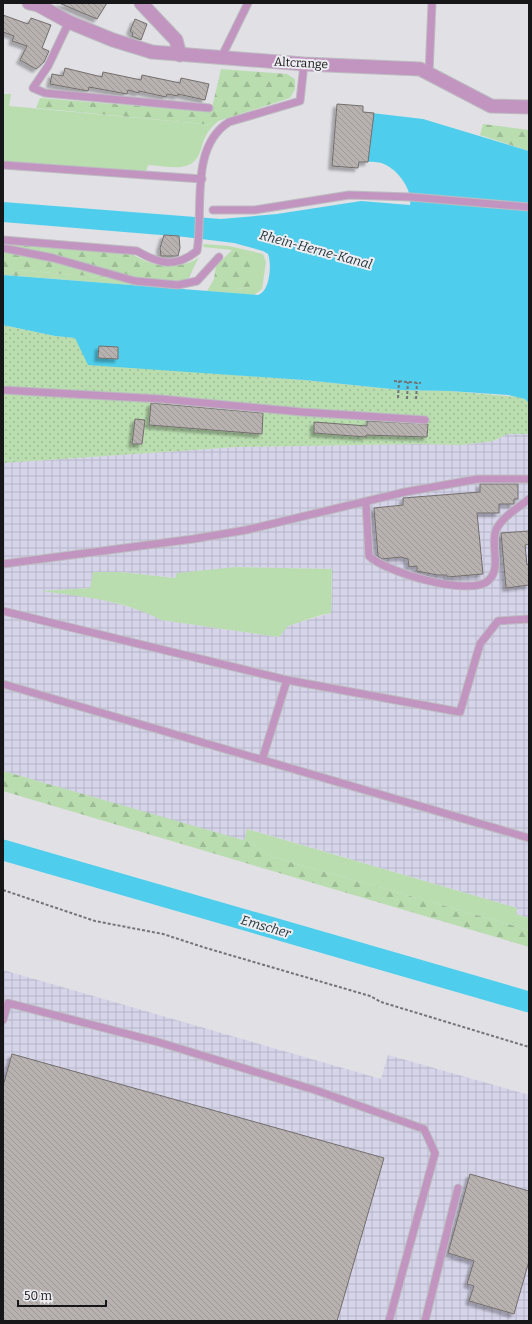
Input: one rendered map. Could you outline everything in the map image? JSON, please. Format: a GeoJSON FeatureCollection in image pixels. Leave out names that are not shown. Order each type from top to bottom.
{"type":"FeatureCollection","features":[{"type":"Feature","properties":{"kind":"street"},"geometry":{"type":"LineString","coordinates":[[141,3],[176,40],[180,54]]}},
{"type":"Feature","properties":{"kind":"street","name":"Altcrange"},"geometry":{"type":"LineString","coordinates":[[35,4],[69,22],[113,40],[145,50],[221,58],[304,64],[420,69],[491,106],[529,107]]}},
{"type":"Feature","properties":{"kind":"lane"},"geometry":{"type":"LineString","coordinates":[[221,58],[248,3]]}},
{"type":"Feature","properties":{"kind":"lane"},"geometry":{"type":"LineString","coordinates":[[428,74],[432,3]]}},
{"type":"Feature","properties":{"kind":"lane"},"geometry":{"type":"LineString","coordinates":[[69,22],[48,66],[33,88],[45,93],[209,108]]}},
{"type":"Feature","properties":{"kind":"lane"},"geometry":{"type":"LineString","coordinates":[[3,240],[137,251],[152,260],[173,262],[186,259],[197,251],[199,240],[202,162],[213,136],[220,128],[229,122],[300,101],[304,64]]}},
{"type":"Feature","properties":{"kind":"lane"},"geometry":{"type":"LineString","coordinates":[[3,164],[202,180]]}},
{"type":"Feature","properties":{"kind":"lane"},"geometry":{"type":"LineString","coordinates":[[213,210],[254,210],[349,195],[411,197],[529,207]]}},
{"type":"Feature","properties":{"kind":"lane"},"geometry":{"type":"LineString","coordinates":[[3,248],[54,258],[135,281],[178,285],[197,281],[219,257]]}},
{"type":"Feature","properties":{"kind":"lane"},"geometry":{"type":"LineString","coordinates":[[3,390],[161,399],[302,412],[425,420]]}},
{"type":"Feature","properties":{"kind":"lane"},"geometry":{"type":"LineString","coordinates":[[3,564],[200,538],[246,530],[366,503],[405,492],[478,479],[529,479]]}},
{"type":"Feature","properties":{"kind":"lane"},"geometry":{"type":"LineString","coordinates":[[366,503],[370,556],[375,562],[405,574],[455,586],[477,587],[489,580],[494,571],[494,538],[497,529],[503,520],[529,499]]}},
{"type":"Feature","properties":{"kind":"lane"},"geometry":{"type":"LineString","coordinates":[[3,611],[287,680],[460,712],[480,644],[498,621],[529,619]]}},
{"type":"Feature","properties":{"kind":"lane"},"geometry":{"type":"LineString","coordinates":[[262,760],[287,680]]}},
{"type":"Feature","properties":{"kind":"lane"},"geometry":{"type":"LineString","coordinates":[[3,684],[529,838]]}},
{"type":"Feature","properties":{"kind":"lane"},"geometry":{"type":"LineString","coordinates":[[3,1020],[8,1003],[158,1042],[318,1091],[424,1129],[435,1153],[388,1321]]}},
{"type":"Feature","properties":{"kind":"lane"},"geometry":{"type":"LineString","coordinates":[[425,1321],[458,1188]]}},
{"type":"Feature","properties":{"kind":"path"},"geometry":{"type":"LineString","coordinates":[[394,381],[421,383]]}},
{"type":"Feature","properties":{"kind":"path"},"geometry":{"type":"LineString","coordinates":[[398,398],[399,381]]}},
{"type":"Feature","properties":{"kind":"path"},"geometry":{"type":"LineString","coordinates":[[407,399],[408,382]]}},
{"type":"Feature","properties":{"kind":"path"},"geometry":{"type":"LineString","coordinates":[[416,399],[417,383]]}},
{"type":"Feature","properties":{"kind":"path"},"geometry":{"type":"LineString","coordinates":[[3,890],[94,921],[163,934],[370,996],[381,1002],[529,1047]]}},
{"type":"Feature","properties":{"kind":"shaded area"},"geometry":{"type":"Polygon","coordinates":[[[508,434],[529,434],[529,918],[516,914],[517,908],[248,829],[244,841],[3,771],[3,463],[237,447],[417,444],[462,445],[493,441],[508,434]],[[236,567],[176,578],[121,572],[93,572],[91,588],[44,591],[96,598],[148,612],[161,620],[279,637],[287,626],[331,613],[332,569],[236,567]]]}},
{"type":"Feature","properties":{"kind":"shaded area"},"geometry":{"type":"Polygon","coordinates":[[[3,970],[381,1079],[388,1055],[529,1095],[529,1321],[3,1321],[3,970]]]}},
{"type":"Feature","properties":{"kind":"green space"},"geometry":{"type":"Polygon","coordinates":[[[221,69],[287,74],[295,79],[295,89],[290,98],[218,121],[214,125],[36,108],[40,98],[211,112],[221,69]]]}},
{"type":"Feature","properties":{"kind":"green space"},"geometry":{"type":"Polygon","coordinates":[[[3,94],[11,94],[9,106],[214,125],[206,136],[198,157],[193,163],[186,166],[172,167],[148,165],[144,172],[3,161],[3,94]]]}},
{"type":"Feature","properties":{"kind":"green space"},"geometry":{"type":"Polygon","coordinates":[[[483,124],[529,130],[529,151],[480,135],[483,124]]]}},
{"type":"Feature","properties":{"kind":"green space"},"geometry":{"type":"Polygon","coordinates":[[[3,244],[130,254],[154,264],[167,266],[181,265],[194,261],[199,257],[188,279],[178,281],[136,279],[3,246],[3,244]]]}},
{"type":"Feature","properties":{"kind":"green space"},"geometry":{"type":"Polygon","coordinates":[[[204,244],[229,246],[263,254],[266,262],[262,289],[254,295],[233,293],[237,289],[249,287],[232,250],[203,247],[204,244]]]}},
{"type":"Feature","properties":{"kind":"green space"},"geometry":{"type":"Polygon","coordinates":[[[232,250],[245,254],[253,273],[254,282],[249,287],[237,289],[233,293],[207,291],[214,279],[216,266],[232,250]]]}},
{"type":"Feature","properties":{"kind":"green space"},"geometry":{"type":"Polygon","coordinates":[[[3,251],[51,260],[122,279],[18,270],[18,276],[3,275],[3,251]]]}},
{"type":"Feature","properties":{"kind":"green space"},"geometry":{"type":"Polygon","coordinates":[[[18,270],[122,279],[144,286],[18,276],[18,270]]]}},
{"type":"Feature","properties":{"kind":"green space"},"geometry":{"type":"Polygon","coordinates":[[[3,325],[55,336],[76,338],[100,365],[304,380],[401,390],[450,391],[518,397],[525,399],[529,403],[529,434],[508,434],[493,441],[462,445],[417,444],[237,447],[3,463],[3,325]]]}},
{"type":"Feature","properties":{"kind":"green space"},"geometry":{"type":"Polygon","coordinates":[[[236,567],[332,569],[331,613],[288,626],[279,637],[161,620],[133,608],[103,600],[41,591],[90,588],[93,572],[121,572],[175,578],[177,573],[236,567]]]}},
{"type":"Feature","properties":{"kind":"green space"},"geometry":{"type":"Polygon","coordinates":[[[3,771],[250,842],[269,856],[529,930],[529,947],[3,791],[3,771]]]}},
{"type":"Feature","properties":{"kind":"green space"},"geometry":{"type":"Polygon","coordinates":[[[247,829],[517,908],[516,914],[529,918],[529,930],[269,856],[250,842],[244,841],[247,829]]]}},
{"type":"Feature","properties":{"kind":"water","name":"Rhein-Herne-Kanal"},"geometry":{"type":"Polygon","coordinates":[[[363,112],[423,119],[529,151],[529,403],[525,399],[508,395],[450,391],[401,390],[304,380],[88,365],[75,338],[55,336],[3,325],[3,275],[258,295],[265,289],[269,277],[270,264],[268,254],[263,251],[234,243],[185,237],[3,222],[3,202],[221,219],[277,214],[361,201],[410,205],[407,187],[394,171],[381,163],[359,162],[363,112]]]}},
{"type":"Feature","properties":{"kind":"building"},"geometry":{"type":"Polygon","coordinates":[[[59,3],[107,3],[97,19],[59,3]]]}},
{"type":"Feature","properties":{"kind":"building"},"geometry":{"type":"Polygon","coordinates":[[[3,15],[28,24],[31,18],[51,25],[42,48],[49,51],[44,62],[36,69],[20,60],[27,46],[12,41],[14,36],[3,32],[3,15]]]}},
{"type":"Feature","properties":{"kind":"building"},"geometry":{"type":"Polygon","coordinates":[[[135,19],[147,24],[141,40],[132,36],[133,33],[130,31],[135,19]]]}},
{"type":"Feature","properties":{"kind":"building"},"geometry":{"type":"Polygon","coordinates":[[[65,68],[102,77],[103,72],[141,80],[142,75],[180,83],[181,78],[209,84],[205,100],[178,94],[178,96],[167,94],[166,97],[128,90],[127,94],[89,87],[88,91],[50,84],[52,74],[63,76],[65,68]]]}},
{"type":"Feature","properties":{"kind":"building"},"geometry":{"type":"Polygon","coordinates":[[[337,104],[363,106],[363,112],[374,113],[368,162],[359,162],[358,168],[332,166],[337,104]]]}},
{"type":"Feature","properties":{"kind":"building"},"geometry":{"type":"Polygon","coordinates":[[[164,235],[179,236],[180,248],[178,256],[161,256],[160,248],[164,235]]]}},
{"type":"Feature","properties":{"kind":"building"},"geometry":{"type":"Polygon","coordinates":[[[99,346],[118,347],[118,359],[98,358],[99,346]]]}},
{"type":"Feature","properties":{"kind":"building"},"geometry":{"type":"Polygon","coordinates":[[[151,403],[263,413],[262,434],[149,425],[151,403]]]}},
{"type":"Feature","properties":{"kind":"building"},"geometry":{"type":"Polygon","coordinates":[[[135,419],[145,420],[142,444],[132,444],[135,419]]]}},
{"type":"Feature","properties":{"kind":"building"},"geometry":{"type":"Polygon","coordinates":[[[367,421],[428,424],[427,437],[366,435],[366,437],[314,433],[314,422],[367,426],[367,421]]]}},
{"type":"Feature","properties":{"kind":"building"},"geometry":{"type":"Polygon","coordinates":[[[480,484],[518,484],[518,499],[514,499],[514,504],[499,504],[499,513],[477,513],[483,574],[447,577],[447,575],[437,575],[417,571],[417,566],[409,567],[408,559],[401,557],[382,559],[378,556],[374,508],[403,505],[403,498],[480,492],[480,484]]]}},
{"type":"Feature","properties":{"kind":"building"},"geometry":{"type":"Polygon","coordinates":[[[529,531],[529,544],[525,545],[527,565],[529,564],[529,585],[506,588],[501,533],[529,531]]]}},
{"type":"Feature","properties":{"kind":"building"},"geometry":{"type":"Polygon","coordinates":[[[12,1054],[384,1158],[337,1321],[3,1321],[3,1086],[12,1054]]]}},
{"type":"Feature","properties":{"kind":"building"},"geometry":{"type":"Polygon","coordinates":[[[470,1174],[529,1191],[529,1261],[514,1314],[469,1301],[474,1286],[467,1284],[474,1261],[448,1253],[470,1174]]]}},
{"type":"Feature","properties":{"kind":"waterway","name":"Emscher"},"geometry":{"type":"LineString","coordinates":[[3,850],[529,1002]]}}]}
